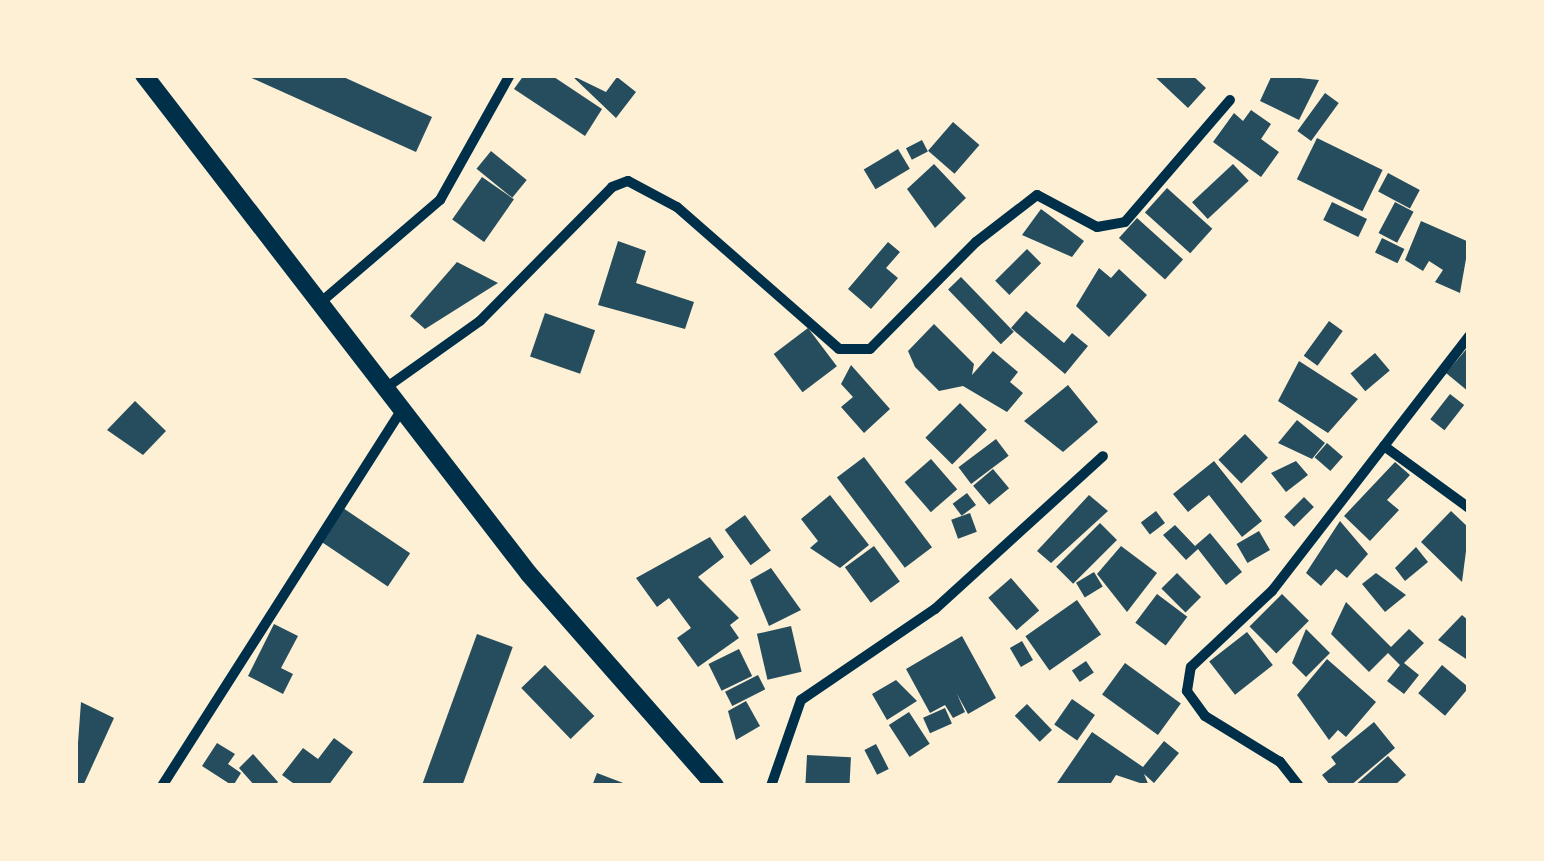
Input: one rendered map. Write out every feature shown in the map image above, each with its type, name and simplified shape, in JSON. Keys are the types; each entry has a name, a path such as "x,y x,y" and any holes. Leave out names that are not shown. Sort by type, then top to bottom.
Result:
{"street":[{"path":"144,75 529,574 715,786"},
{"path":"321,302 440,200 510,75"},
{"path":"387,387 480,321 618,182 661,195 839,349 870,350 976,242 1037,195 1097,227 1125,222 1230,100"},
{"path":"1299,786 1280,762 1205,716 1187,691 1188,675 1272,590 1469,336"},
{"path":"162,786 404,408"},
{"path":"1384,446 1469,508"},
{"path":"771,786 801,700 935,610 1104,456"}],"building":[{"path":"245,75 339,75 432,117 416,152"},
{"path":"524,75 551,75 602,109 585,136 514,89"},
{"path":"571,75 606,92 617,77 636,92 616,118"},
{"path":"1153,75 1192,75 1206,88 1188,108"},
{"path":"1272,75 1319,80 1299,120 1260,101"},
{"path":"1325,93 1339,103 1311,141 1297,131"},
{"path":"1251,110 1271,124 1261,139 1279,152 1261,177 1213,142 1234,113 1243,121"},
{"path":"953,122 979,145 954,174 928,151"},
{"path":"1317,138 1383,170 1362,211 1297,179"},
{"path":"922,140 928,152 912,160 906,148"},
{"path":"898,149 910,169 876,189 864,170"},
{"path":"491,151 527,180 512,198 477,169"},
{"path":"934,164 966,198 935,228 907,189"},
{"path":"1233,164 1249,181 1208,219 1192,202"},
{"path":"1388,173 1420,190 1410,208 1378,192"},
{"path":"482,177 514,199 484,242 452,220"},
{"path":"1167,188 1212,229 1190,253 1145,213"},
{"path":"1332,202 1367,219 1358,237 1323,220"},
{"path":"1395,202 1414,212 1397,243 1379,233"},
{"path":"1041,209 1084,241 1072,257 1022,235"},
{"path":"1137,218 1183,259 1165,280 1119,238"},
{"path":"1421,221 1469,242 1460,293 1435,282 1443,270 1429,261 1423,271 1405,260"},
{"path":"1382,238 1404,249 1397,263 1375,252"},
{"path":"618,241 646,251 636,283 694,302 685,329 598,305"},
{"path":"888,242 900,252 886,268 898,278 871,309 848,289"},
{"path":"1027,249 1041,263 1009,295 995,281"},
{"path":"457,262 498,283 425,329 410,316"},
{"path":"1099,268 1111,278 1119,269 1147,295 1109,337 1076,306"},
{"path":"961,277 1014,332 1001,344 948,290"},
{"path":"1026,311 1064,343 1072,333 1088,346 1065,374 1011,328"},
{"path":"545,313 595,330 580,374 530,356"},
{"path":"1329,321 1343,331 1317,366 1304,356"},
{"path":"934,324 974,364 972,375 993,351 1018,372 1010,382 1023,393 1007,412 963,386 939,391 915,367 908,351"},
{"path":"808,328 837,366 803,392 774,354"},
{"path":"1469,346 1469,392 1446,373"},
{"path":"1375,353 1390,371 1365,391 1350,374"},
{"path":"1299,361 1358,399 1328,433 1278,401"},
{"path":"851,365 890,409 864,433 841,407 853,397 841,384"},
{"path":"1068,385 1098,422 1063,452 1024,421"},
{"path":"1450,394 1464,405 1444,430 1430,419"},
{"path":"135,401 166,431 143,455 107,430"},
{"path":"960,403 987,430 952,465 925,438"},
{"path":"1297,420 1325,443 1312,459 1278,443"},
{"path":"1245,434 1268,458 1241,483 1218,460"},
{"path":"996,439 1009,456 971,484 958,467"},
{"path":"1327,443 1343,457 1330,471 1315,457"},
{"path":"864,457 932,547 905,568 837,477"},
{"path":"931,459 957,489 931,512 905,482"},
{"path":"1214,461 1262,521 1242,537 1209,495 1188,512 1173,494"},
{"path":"1296,461 1308,475 1286,492 1271,473"},
{"path":"1395,462 1410,475 1387,500 1399,510 1370,541 1344,516"},
{"path":"993,469 1009,488 989,505 973,486"},
{"path":"967,493 976,505 962,516 953,504"},
{"path":"830,495 869,545 840,568 810,548 818,541 801,519"},
{"path":"1089,495 1108,511 1051,563 1037,551"},
{"path":"1304,497 1314,507 1294,527 1284,517"},
{"path":"343,508 410,553 388,586 321,541"},
{"path":"1156,511 1165,523 1150,534 1141,522"},
{"path":"1451,511 1469,528 1462,582 1421,542"},
{"path":"970,513 977,532 958,539 951,520"},
{"path":"745,515 771,551 751,565 725,530"},
{"path":"1340,521 1368,554 1347,578 1336,569 1321,586 1306,573"},
{"path":"1100,523 1117,540 1073,584 1056,567"},
{"path":"1175,525 1195,546 1210,533 1242,572 1226,585 1198,549 1186,560 1163,535"},
{"path":"1259,531 1270,550 1247,563 1236,544"},
{"path":"710,537 724,557 698,577 739,618 730,625 739,638 698,667 677,638 691,628 669,598 657,607 636,578"},
{"path":"874,546 900,582 871,603 845,567"},
{"path":"1121,546 1157,573 1127,612 1097,574"},
{"path":"1416,547 1428,562 1405,581 1395,568"},
{"path":"771,568 801,610 769,626 750,580"},
{"path":"1094,572 1103,587 1085,597 1076,583"},
{"path":"1177,573 1201,597 1185,613 1161,589"},
{"path":"1376,573 1406,595 1385,612 1362,584"},
{"path":"1011,578 1039,610 1017,630 988,598"},
{"path":"1157,594 1187,617 1166,646 1135,623"},
{"path":"1282,594 1309,621 1276,653 1249,627"},
{"path":"1077,600 1101,634 1049,671 1025,636"},
{"path":"1346,602 1391,647 1409,629 1424,643 1404,663 1419,675 1404,694 1387,681 1400,665 1388,653 1369,672 1331,634"},
{"path":"1462,615 1469,621 1469,661 1438,640"},
{"path":"274,624 298,636 281,668 293,674 283,694 248,676"},
{"path":"791,626 802,672 767,680 757,634"},
{"path":"1306,629 1330,653 1306,677 1292,663"},
{"path":"1247,632 1273,665 1235,695 1209,662"},
{"path":"477,634 513,647 462,786 422,786"},
{"path":"962,636 996,698 968,714 957,694 965,712 953,718 945,705 930,713 906,669"},
{"path":"1022,641 1033,660 1021,667 1010,648"},
{"path":"739,649 752,676 722,691 708,664"},
{"path":"1327,659 1376,702 1346,737 1338,730 1329,740 1297,695"},
{"path":"1086,661 1094,673 1080,682 1072,671"},
{"path":"1125,663 1181,704 1158,735 1102,695"},
{"path":"545,665 594,716 571,739 521,688"},
{"path":"1442,665 1469,687 1445,716 1418,693"},
{"path":"758,675 765,689 732,706 725,692"},
{"path":"896,680 917,701 887,720 872,694"},
{"path":"1072,699 1095,715 1077,740 1054,724"},
{"path":"746,701 760,726 736,740 728,711"},
{"path":"81,702 114,718 83,786 75,784"},
{"path":"1027,704 1052,730 1040,742 1015,716"},
{"path":"945,708 952,724 930,733 923,718"},
{"path":"909,712 930,744 910,757 889,725"},
{"path":"1374,722 1395,748 1350,786 1331,786 1322,775 1336,764 1331,757"},
{"path":"1092,732 1143,767 1164,741 1179,753 1154,783 1144,774 1149,786 1116,775 1109,786 1055,786"},
{"path":"334,738 353,752 328,786 297,786 282,775 303,748 318,759"},
{"path":"217,743 235,754 228,764 241,773 233,786 202,766"},
{"path":"876,744 889,769 877,775 864,750"},
{"path":"253,754 278,782 274,786 255,786 239,768"},
{"path":"807,755 851,757 849,786 805,786"},
{"path":"1388,756 1406,775 1394,786 1354,786"},
{"path":"597,773 631,786 592,786"}]}
